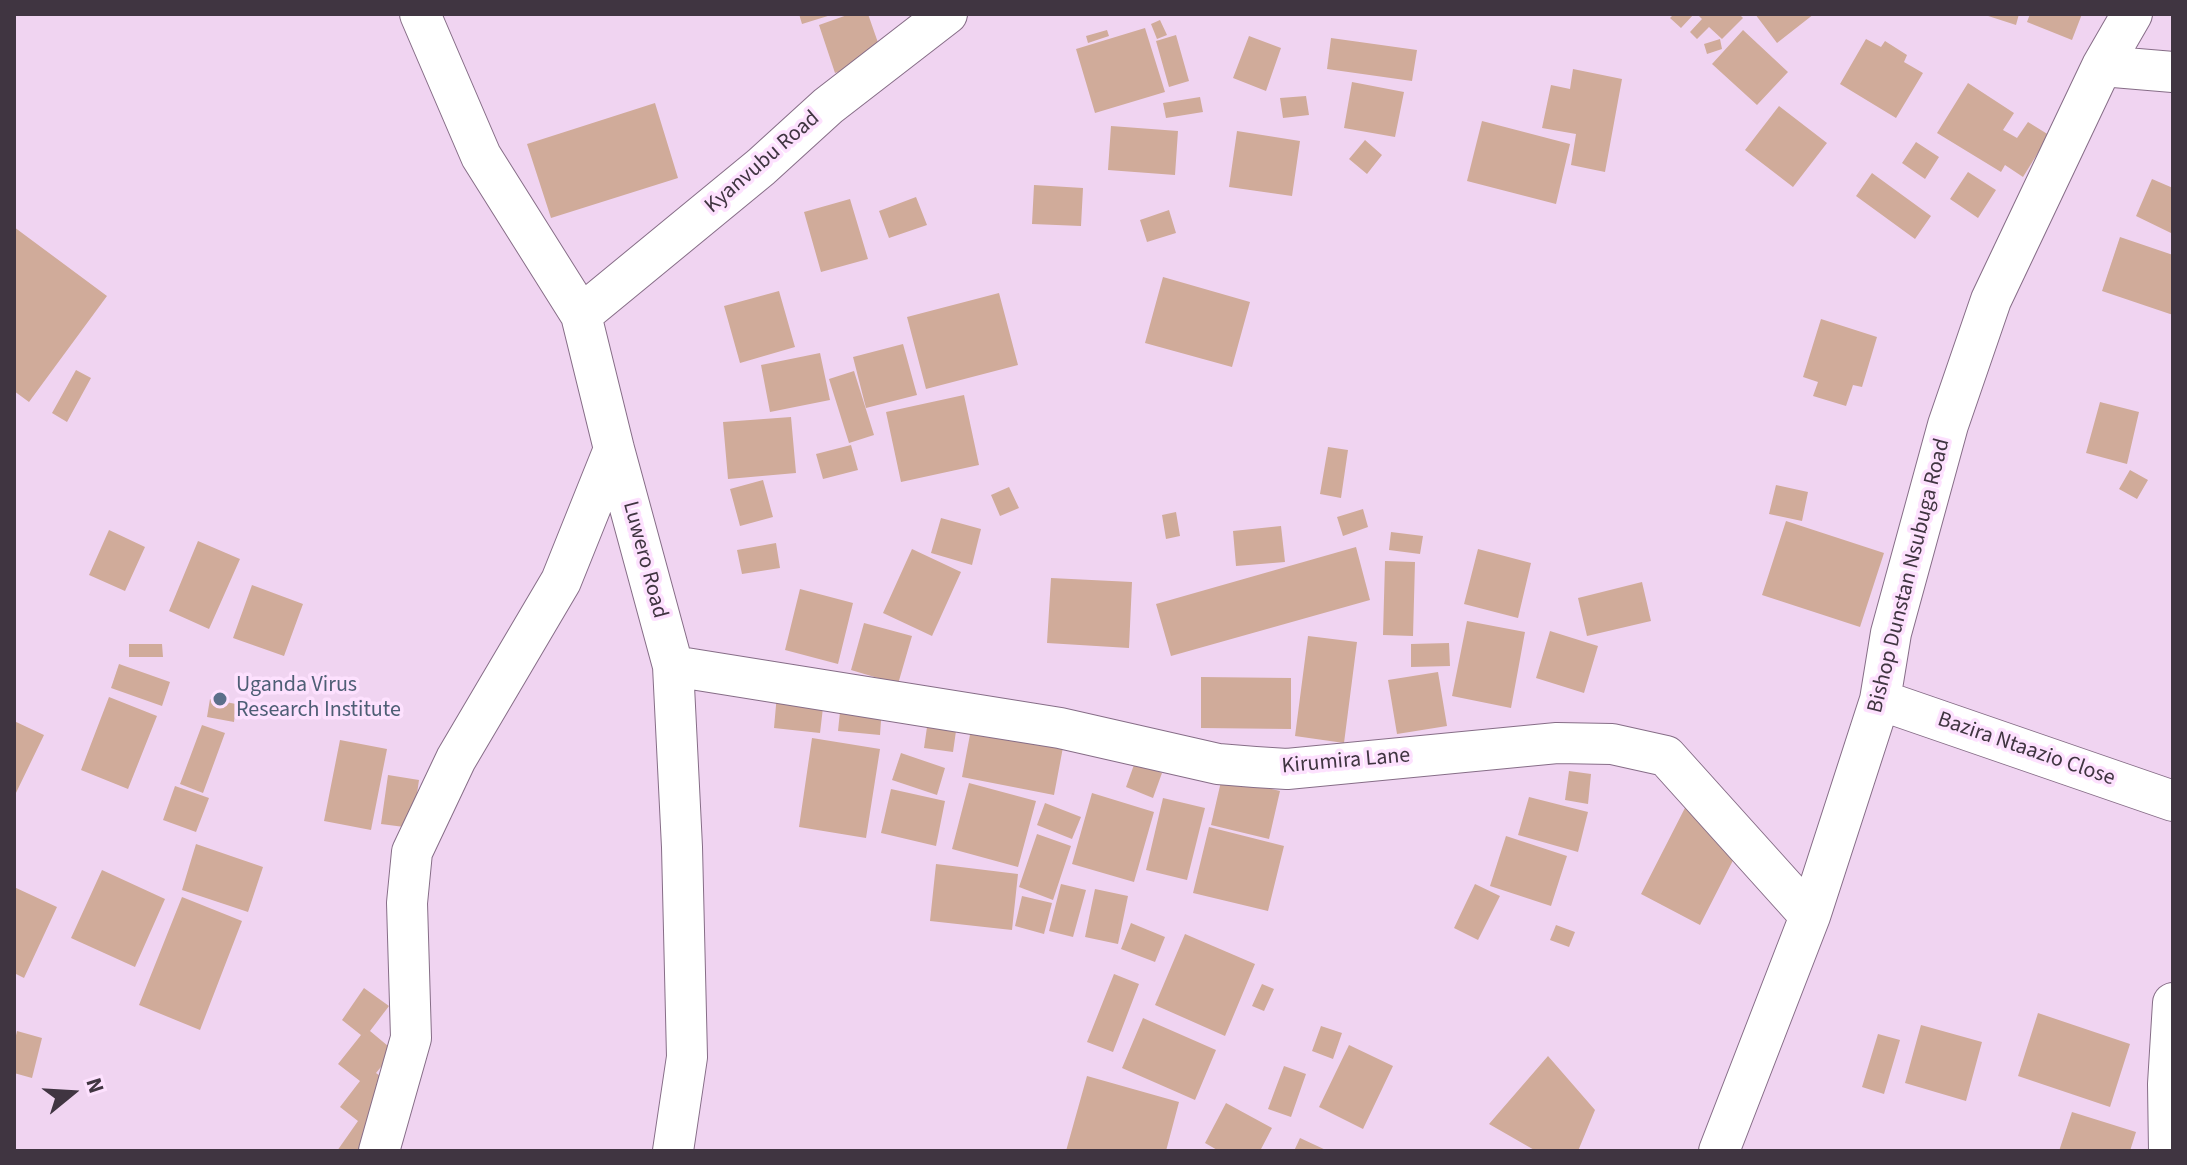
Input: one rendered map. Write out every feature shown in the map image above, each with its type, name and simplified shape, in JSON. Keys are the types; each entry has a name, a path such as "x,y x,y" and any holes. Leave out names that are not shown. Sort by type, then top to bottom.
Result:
{"street":[{"name":"Luwero Road","path":"420,14 481,156 581,315 673,666 682,847 687,1057 673,1151"},
{"name":"Kyanvubu Road","path":"581,315 761,167 828,106 947,14"},
{"name":"Bishop Dunstan Nsubuga Road","path":"1719,1151 1810,916 1880,700 1891,633 1944,439 1991,300 2102,66 2132,14"},
{"path":"2102,66 2173,72"},
{"path":"379,1151 411,1038 407,903 412,852 456,759 561,581 614,449"},
{"name":"Kirumira Lane","path":"673,666 1060,728 1218,764 1287,769 1557,743 1612,744 1653,753 1666,756 1810,916"},
{"name":"Bazira Ntaazio Close","path":"1880,700 2173,801"},
{"path":"2169,1151 2168,1084 2173,1003"}],"building":[{"path":"799,14 831,14 831,15 802,24"},
{"path":"850,14 868,14 883,57 835,73 819,25"},
{"path":"1674,14 1694,14 1681,28 1670,18"},
{"path":"1697,14 1739,14 1743,18 1722,39 1709,27 1697,39 1690,32 1702,19"},
{"path":"1755,14 1814,14 1777,43"},
{"path":"1982,14 2019,14 2016,25"},
{"path":"2030,14 2082,14 2072,40 2027,22"},
{"path":"1160,20 1167,35 1157,39 1151,24"},
{"path":"1145,28 1165,92 1095,113 1076,49"},
{"path":"1107,30 1109,36 1088,43 1086,36"},
{"path":"1743,30 1788,72 1757,105 1712,64"},
{"path":"1176,35 1189,81 1169,87 1156,41"},
{"path":"1249,36 1281,48 1266,91 1233,78"},
{"path":"1331,38 1417,50 1412,81 1327,69"},
{"path":"1720,39 1722,49 1707,54 1704,44"},
{"path":"1866,39 1881,47 1885,41 1907,55 1904,62 1923,73 1896,118 1840,84"},
{"path":"1573,69 1622,79 1605,172 1571,165 1576,134 1542,128 1551,85 1570,89"},
{"path":"1352,82 1404,92 1395,137 1344,128"},
{"path":"1968,83 2014,113 2003,130 2017,138 2028,122 2049,135 2023,177 2005,165 2001,172 1937,133"},
{"path":"1306,96 1309,115 1283,118 1280,98"},
{"path":"1200,97 1203,112 1166,118 1163,103"},
{"path":"655,103 678,178 551,218 527,144"},
{"path":"1779,106 1827,143 1793,187 1745,150"},
{"path":"1482,121 1570,144 1556,204 1467,181"},
{"path":"1111,126 1178,131 1175,175 1108,170"},
{"path":"1237,131 1300,141 1292,196 1229,187"},
{"path":"1365,140 1382,155 1367,174 1349,159"},
{"path":"1916,142 1939,157 1925,179 1902,163"},
{"path":"1968,172 1996,190 1978,218 1950,199"},
{"path":"1872,173 1931,216 1915,239 1856,196"},
{"path":"2152,179 2173,188 2173,234 2136,216"},
{"path":"1034,185 1083,188 1081,226 1032,224"},
{"path":"916,197 927,225 889,238 879,211"},
{"path":"850,199 868,259 821,272 804,212"},
{"path":"1169,210 1176,233 1147,242 1140,220"},
{"path":"14,227 107,296 29,402 14,391"},
{"path":"2120,237 2173,255 2173,315 2102,291"},
{"path":"1163,277 1250,302 1232,367 1145,343"},
{"path":"779,291 795,347 740,363 724,306"},
{"path":"999,293 1018,365 926,389 907,317"},
{"path":"1821,319 1877,337 1862,387 1853,385 1846,406 1813,396 1818,382 1803,377"},
{"path":"903,344 917,395 866,408 853,357"},
{"path":"820,353 830,400 770,412 761,365"},
{"path":"76,370 91,378 67,422 52,413"},
{"path":"854,371 874,435 849,443 829,379"},
{"path":"964,395 979,465 901,482 886,412"},
{"path":"2100,402 2139,412 2127,464 2086,453"},
{"path":"791,417 796,473 728,479 723,422"},
{"path":"851,445 858,470 823,479 816,454"},
{"path":"1328,447 1348,450 1341,498 1320,494"},
{"path":"2130,470 2148,480 2137,499 2119,489"},
{"path":"763,480 773,517 740,526 730,489"},
{"path":"1776,485 1808,492 1802,521 1769,514"},
{"path":"1009,487 1019,508 1000,516 991,495"},
{"path":"1363,509 1368,527 1343,536 1337,517"},
{"path":"1176,512 1180,536 1166,539 1162,515"},
{"path":"941,518 981,529 972,565 931,553"},
{"path":"1786,521 1884,553 1860,627 1762,595"},
{"path":"1281,526 1285,562 1236,566 1233,531"},
{"path":"109,530 145,547 125,591 89,575"},
{"path":"1391,532 1423,536 1420,554 1389,550"},
{"path":"198,541 240,559 209,629 169,611"},
{"path":"776,543 780,568 742,574 737,550"},
{"path":"1356,547 1370,600 1171,656 1156,604"},
{"path":"912,549 961,572 932,636 883,613"},
{"path":"1478,549 1531,563 1518,618 1464,604"},
{"path":"1385,561 1415,562 1413,636 1383,635"},
{"path":"1051,578 1132,582 1129,648 1047,643"},
{"path":"1642,582 1651,621 1587,636 1578,598"},
{"path":"252,585 303,604 284,656 233,638"},
{"path":"800,589 853,603 838,664 785,650"},
{"path":"1467,621 1525,632 1511,708 1452,696"},
{"path":"864,623 912,636 898,684 851,670"},
{"path":"1550,631 1598,646 1584,693 1536,678"},
{"path":"1308,636 1357,642 1344,743 1295,736"},
{"path":"1449,643 1450,666 1411,667 1411,644"},
{"path":"129,644 162,644 163,657 129,657"},
{"path":"119,664 170,682 162,706 111,688"},
{"path":"1438,672 1447,726 1397,734 1388,680"},
{"path":"1201,677 1291,678 1291,729 1201,728"},
{"path":"777,694 824,699 820,733 774,728"},
{"path":"109,697 157,716 128,789 81,770"},
{"path":"210,699 236,704 234,722 207,717"},
{"path":"841,702 882,706 880,735 838,731"},
{"path":"14,721 44,735 14,797"},
{"path":"972,724 1064,742 1054,795 962,777"},
{"path":"202,725 225,733 203,793 180,784"},
{"path":"927,727 956,731 953,752 924,748"},
{"path":"812,738 880,749 866,838 799,827"},
{"path":"340,740 387,749 371,830 324,821"},
{"path":"901,753 945,768 937,795 892,780"},
{"path":"1135,762 1162,773 1153,798 1126,787"},
{"path":"1569,771 1591,774 1588,804 1565,800"},
{"path":"388,775 419,780 412,828 381,824"},
{"path":"1222,777 1280,791 1269,839 1211,825"},
{"path":"969,783 1036,801 1018,867 952,849"},
{"path":"175,786 209,798 196,832 163,820"},
{"path":"891,789 945,801 936,846 881,833"},
{"path":"1092,793 1154,812 1134,882 1072,864"},
{"path":"1529,797 1588,812 1578,852 1518,835"},
{"path":"1163,798 1205,808 1187,880 1146,870"},
{"path":"1688,802 1747,833 1700,925 1641,894"},
{"path":"1045,803 1081,817 1072,839 1037,825"},
{"path":"1209,827 1284,846 1268,911 1193,893"},
{"path":"1037,834 1071,846 1053,900 1019,887"},
{"path":"1506,836 1567,856 1551,906 1490,886"},
{"path":"196,844 263,867 248,912 182,890"},
{"path":"936,864 1018,874 1012,930 930,921"},
{"path":"102,870 165,899 135,967 71,938"},
{"path":"1061,884 1086,890 1073,937 1049,931"},
{"path":"1475,884 1500,896 1478,940 1454,928"},
{"path":"14,887 57,907 24,978 14,973"},
{"path":"1095,889 1128,896 1118,944 1085,937"},
{"path":"1022,896 1052,903 1044,934 1015,926"},
{"path":"182,897 242,921 200,1030 139,1005"},
{"path":"1131,923 1165,937 1155,962 1121,949"},
{"path":"1556,925 1575,932 1569,947 1550,940"},
{"path":"1185,934 1255,964 1225,1036 1155,1005"},
{"path":"1114,974 1139,984 1113,1052 1087,1042"},
{"path":"1262,984 1274,989 1264,1011 1252,1006"},
{"path":"364,988 389,1006 370,1031 394,1051 376,1073 399,1090 382,1151 337,1151 358,1121 340,1107 360,1081 338,1064 361,1035 342,1020"},
{"path":"2038,1013 2130,1044 2110,1107 2018,1076"},
{"path":"1143,1018 1216,1050 1195,1100 1122,1068"},
{"path":"1921,1025 1982,1042 1966,1101 1905,1083"},
{"path":"1321,1026 1342,1033 1333,1059 1312,1051"},
{"path":"17,1031 42,1038 32,1078 14,1073"},
{"path":"1878,1034 1900,1040 1884,1094 1862,1087"},
{"path":"1349,1045 1393,1066 1363,1129 1319,1107"},
{"path":"1548,1056 1595,1110 1578,1151 1536,1151 1489,1124"},
{"path":"1284,1066 1306,1074 1291,1117 1268,1109"},
{"path":"1087,1076 1179,1102 1166,1151 1066,1151"},
{"path":"1226,1103 1272,1128 1260,1151 1219,1151 1205,1143"},
{"path":"2072,1112 2136,1132 2130,1151 2059,1151"},
{"path":"1300,1138 1328,1151 1294,1151"}],"place":[{"name":"Uganda Virus Research Institute","path":"220,699"}]}
